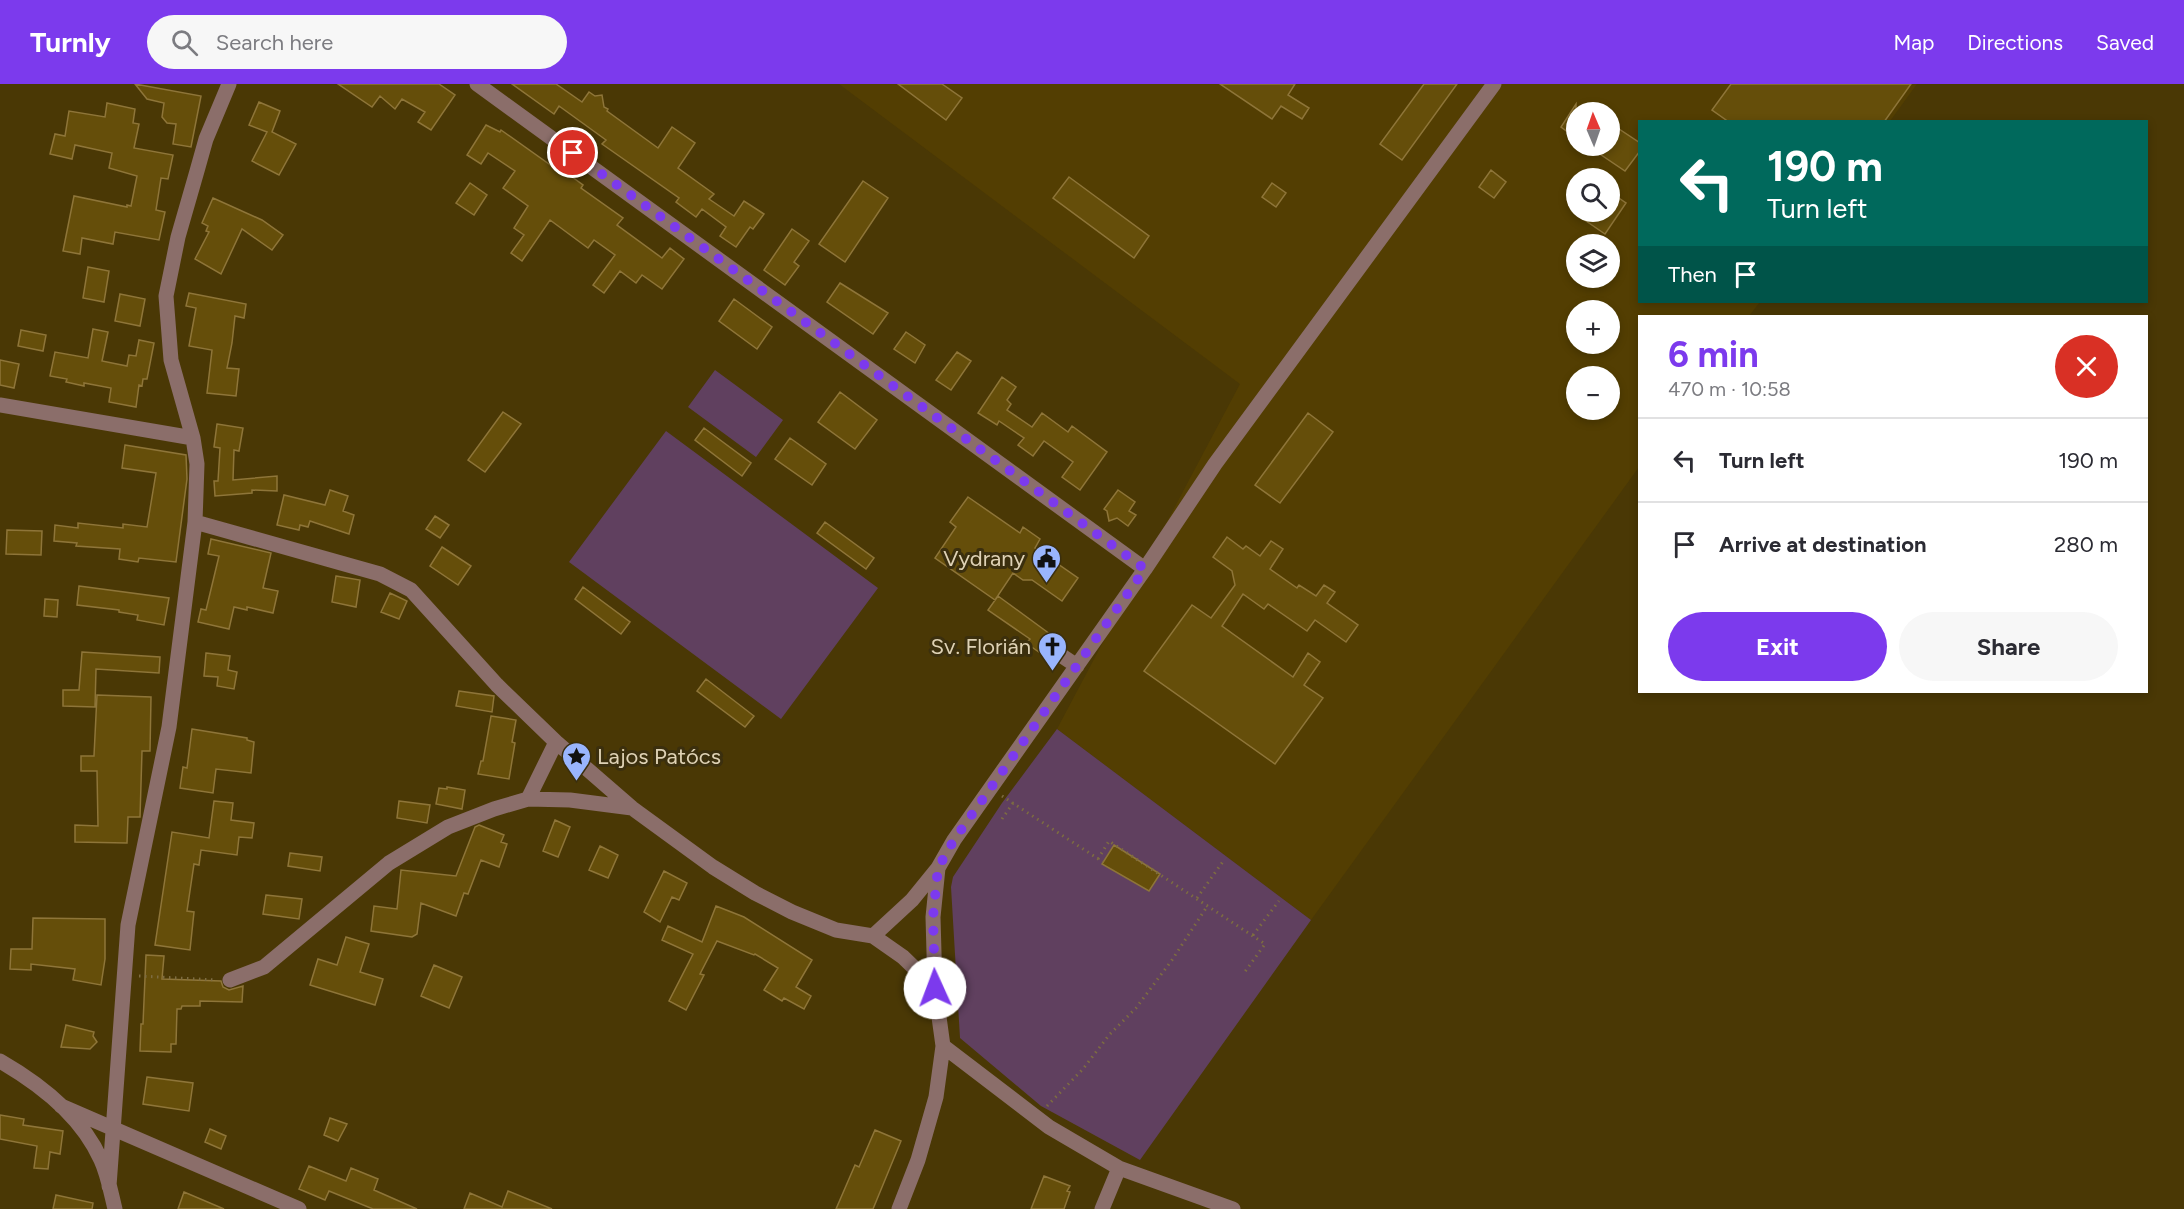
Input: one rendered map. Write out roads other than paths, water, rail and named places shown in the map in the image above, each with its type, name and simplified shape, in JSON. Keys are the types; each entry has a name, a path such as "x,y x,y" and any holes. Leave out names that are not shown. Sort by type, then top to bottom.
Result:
{"street":[{"path":"109,1186 128,925 169,727 195,522 197,464 193,438 171,360 166,296 178,237 196,171 206,139 229,84"},
{"path":"477,84 1145,569"},
{"path":"873,936 912,900 938,868 954,840 1145,569 1215,464 1494,84"},
{"path":"0,405 193,438"},
{"path":"195,522 380,574 411,590 497,685 556,742 632,808 713,867 755,893 792,912 836,930 873,936 903,957 935,988"},
{"path":"1059,654 1077,666"},
{"path":"528,799 556,742"},
{"path":"230,980 264,967 390,863 448,827 528,799 570,800 632,808"},
{"path":"899,1209 918,1160 936,1096 943,1046 935,988 933,917 938,868"},
{"path":"943,1046 1038,1119 1119,1168 1233,1209"},
{"path":"0,1061 61,1106 91,1140 102,1162 115,1209"},
{"path":"61,1106 299,1209"},
{"path":"1102,1209 1119,1168"}],"place":[{"name":"Vydrany","path":"1046,584"},
{"name":"Sv. Florián","path":"1052,672"},
{"name":"Lajos Patócs","path":"576,782"}]}
